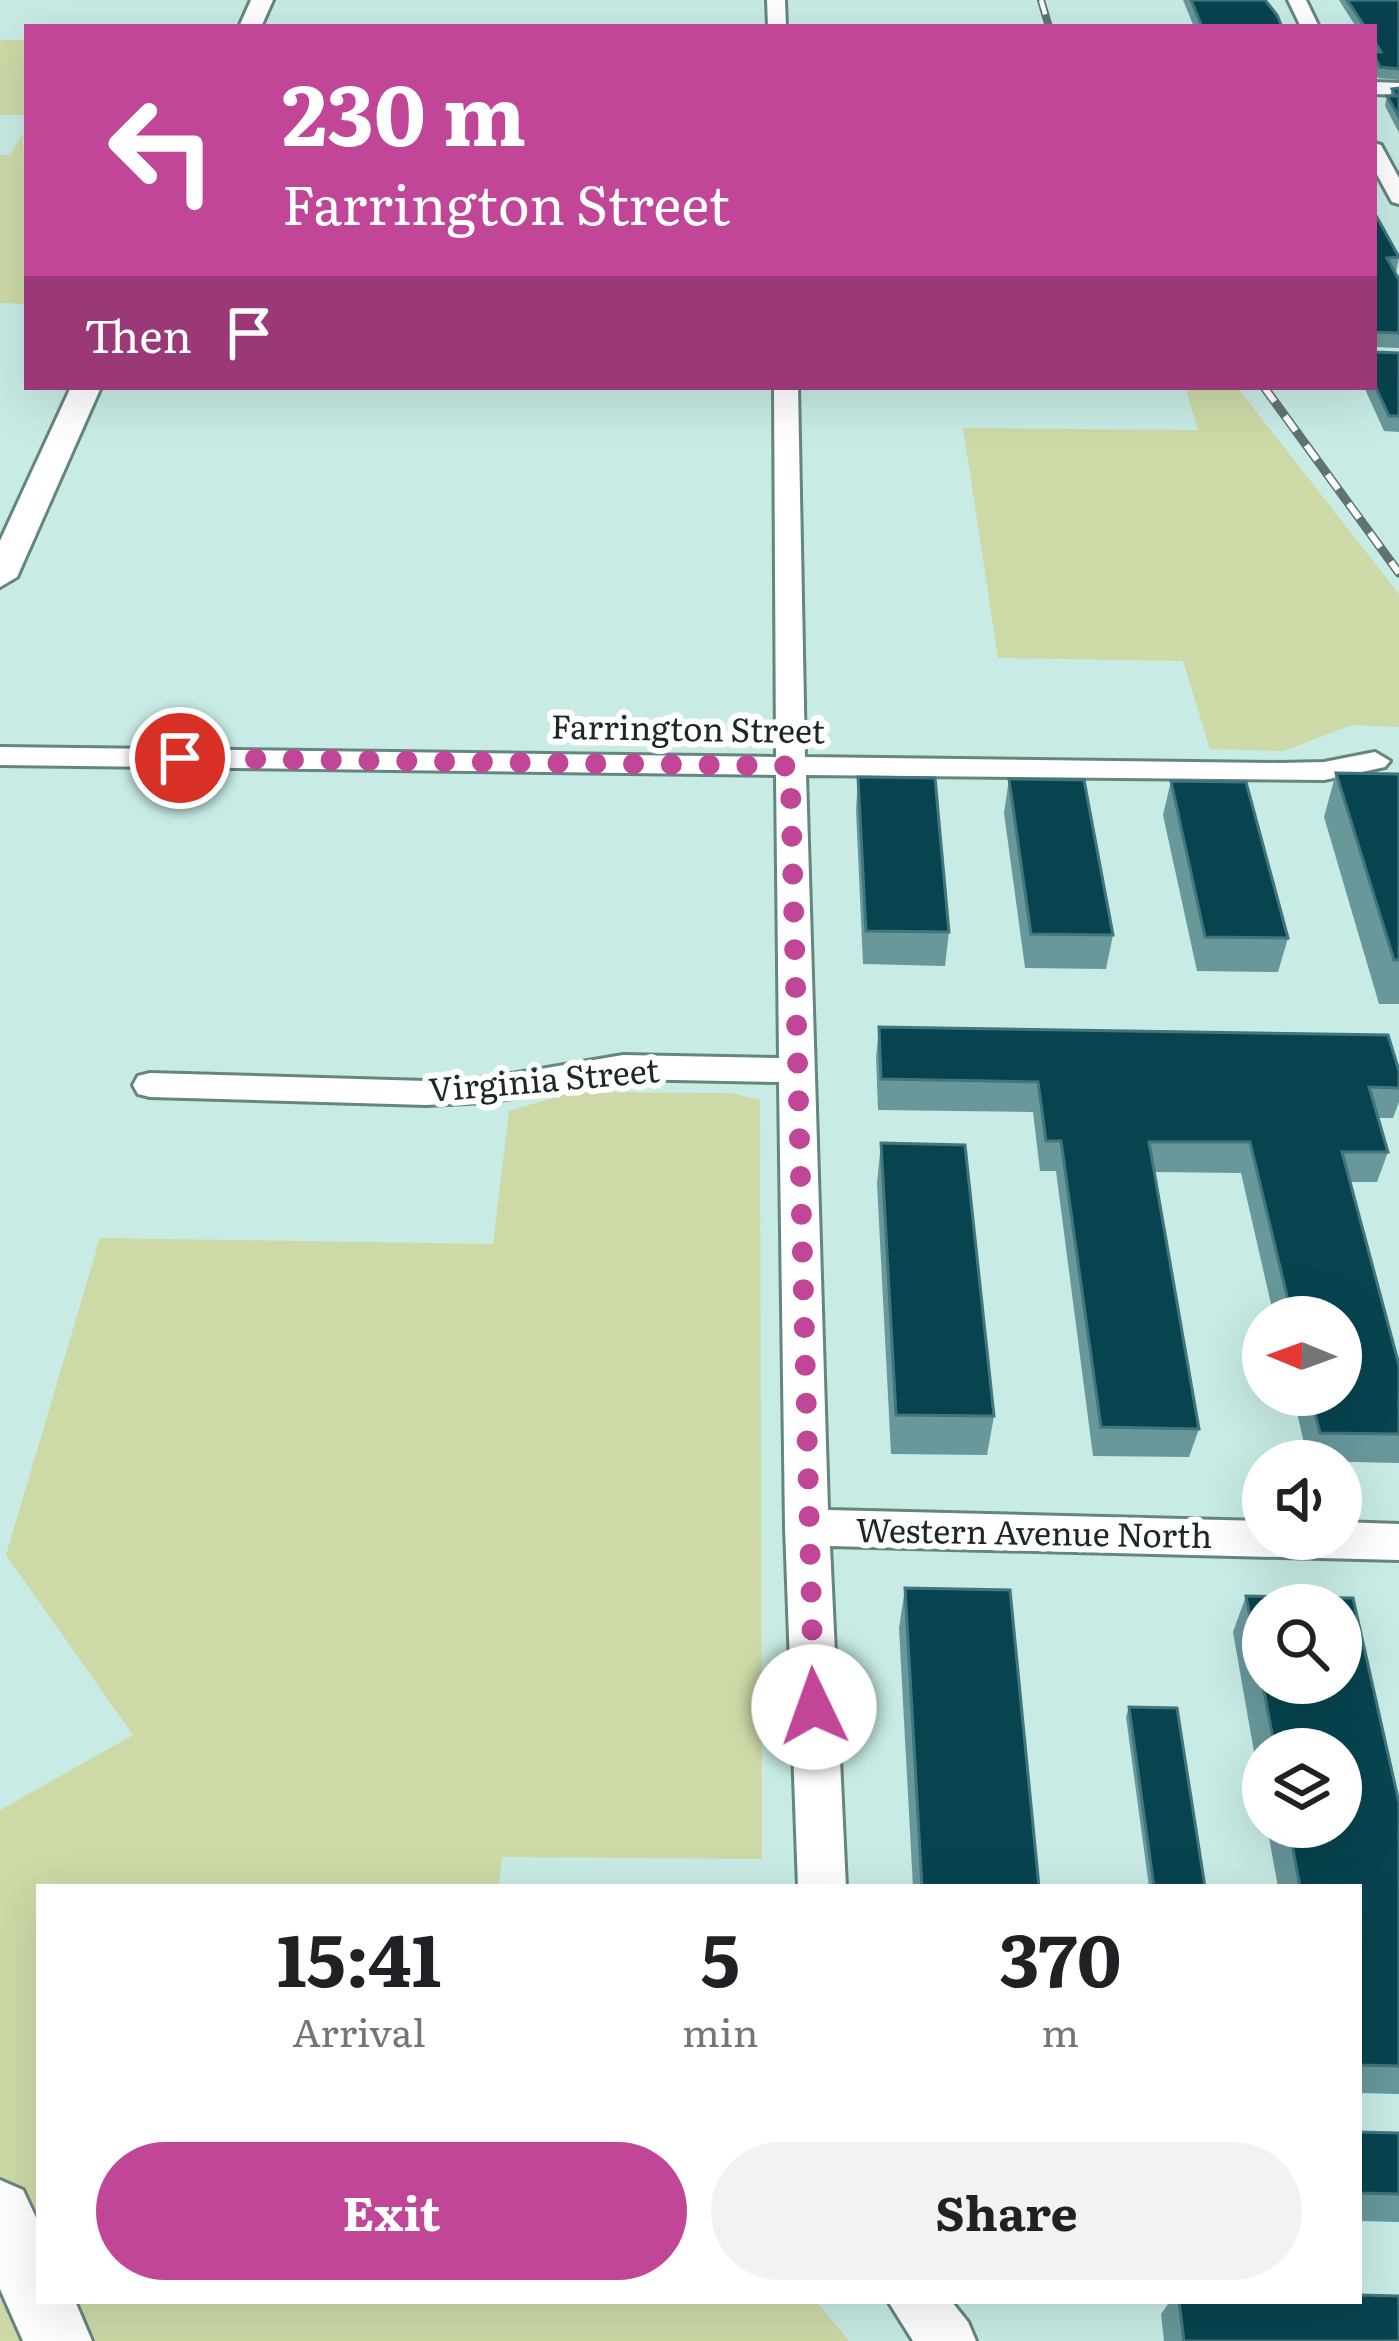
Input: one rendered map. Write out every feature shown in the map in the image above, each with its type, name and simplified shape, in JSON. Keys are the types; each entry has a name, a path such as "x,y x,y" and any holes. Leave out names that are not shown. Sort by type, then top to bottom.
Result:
{"street":[{"path":"1377,155 1399,198"},
{"path":"0,577 11,530 84,390"},
{"path":"786,390 794,1070 806,1527 822,1884"},
{"name":"Farrington Street","path":"0,756 1302,772 1375,761"},
{"name":"Virginia Street","path":"150,1085 426,1093 488,1090 623,1067 794,1070"},
{"name":"Western Avenue North","path":"806,1527 1242,1538"},
{"path":"1362,1541 1399,1542"},
{"path":"0,2213 36,2291"},
{"path":"42,2304 58,2341"},
{"path":"918,2304 949,2341"}],"green space":[{"path":"0,40 24,40 24,115 0,115"},
{"path":"23,133 24,304 0,303 0,155 10,155"},
{"path":"1186,390 1239,390 1399,594 1399,727 1352,725 1283,751 1210,749 1183,661 998,658 963,428 1198,430"},
{"path":"573,1092 731,1093 760,1100 762,1859 502,1857 499,1884 36,1884 36,2304 818,2304 849,2341 0,2341 0,1810 133,1735 6,1555 100,1238 493,1244 509,1111"}],"building":[{"path":"1191,0 1265,0 1281,24 1201,24"},
{"path":"1347,0 1399,0 1399,69 1380,67 1377,24 1363,24"},
{"path":"1399,88 1399,117 1387,96 1396,96 1392,89"},
{"path":"1377,217 1399,257 1387,258 1399,280 1399,333 1377,332"},
{"path":"1377,352 1399,353 1399,416 1389,416 1377,390"},
{"path":"1336,773 1399,774 1399,960 1394,960"},
{"path":"858,777 935,778 949,932 866,931"},
{"path":"1009,779 1084,780 1113,935 1031,934"},
{"path":"1171,781 1246,782 1288,938 1205,937"},
{"path":"879,1027 1388,1035 1399,1088 1369,1087 1388,1152 1342,1152 1399,1365 1399,1434 1320,1433 1316,1416 1362,1416 1362,1296 1287,1296 1250,1142 1149,1142 1199,1429 1101,1427 1061,1141 1046,1141 1038,1082 881,1079"},
{"path":"881,1143 965,1145 994,1416 896,1415"},
{"path":"905,1588 1010,1590 1039,1884 922,1884"},
{"path":"1362,1638 1399,1803 1399,2066 1362,2065 1362,1884 1299,1884 1293,1848 1362,1848 1362,1728 1271,1728 1266,1704 1362,1704"},
{"path":"1129,1707 1177,1708 1205,1884 1154,1884"},
{"path":"1362,2132 1399,2133 1399,2194 1362,2193"},
{"path":"1362,2295 1399,2296 1399,2341 1184,2341 1179,2304 1362,2304"}],"railway":[{"path":"1041,0 1048,24"},
{"path":"1266,390 1399,573"}],"route":[{"path":"180,758 790,766 794,1070 814,1707"}]}
